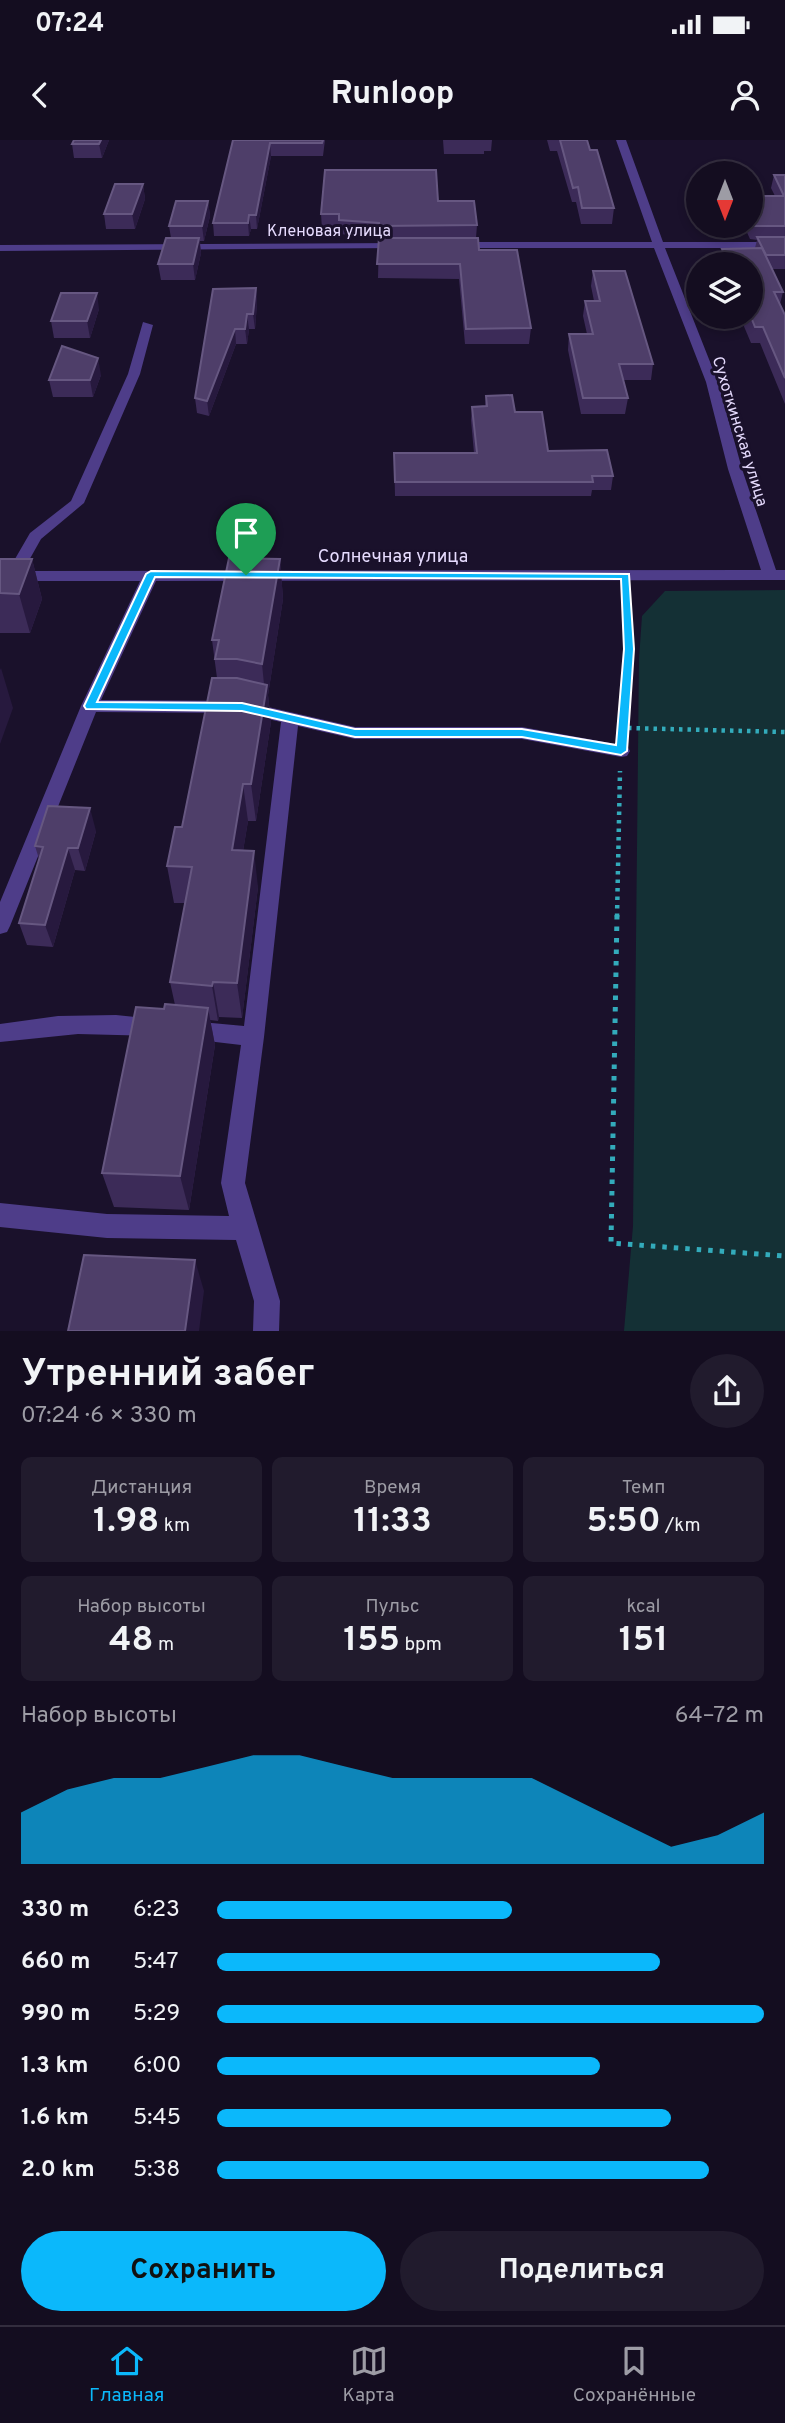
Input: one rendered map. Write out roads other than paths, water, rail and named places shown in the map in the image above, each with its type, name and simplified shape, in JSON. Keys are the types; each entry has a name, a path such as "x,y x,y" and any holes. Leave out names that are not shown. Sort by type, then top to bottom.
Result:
{"street":[{"name":"Сухоткинская улица","path":"621,140 712,382 735,469 778,575"},
{"name":"Кленовая улица","path":"0,248 406,245"},
{"path":"448,245 785,245"},
{"path":"7,575 35,536 77,503 134,374 148,325"},
{"path":"0,926 90,706 151,574"},
{"name":"Солнечная улица","path":"7,575 778,575"},
{"path":"90,706 242,707 355,733 522,733 621,751"},
{"path":"266,1331 267,1301 233,1183 253,1037 290,717"},
{"path":"0,1033 55,1024 118,1023 253,1037"},
{"path":"0,1215 107,1226 244,1228"}]}
